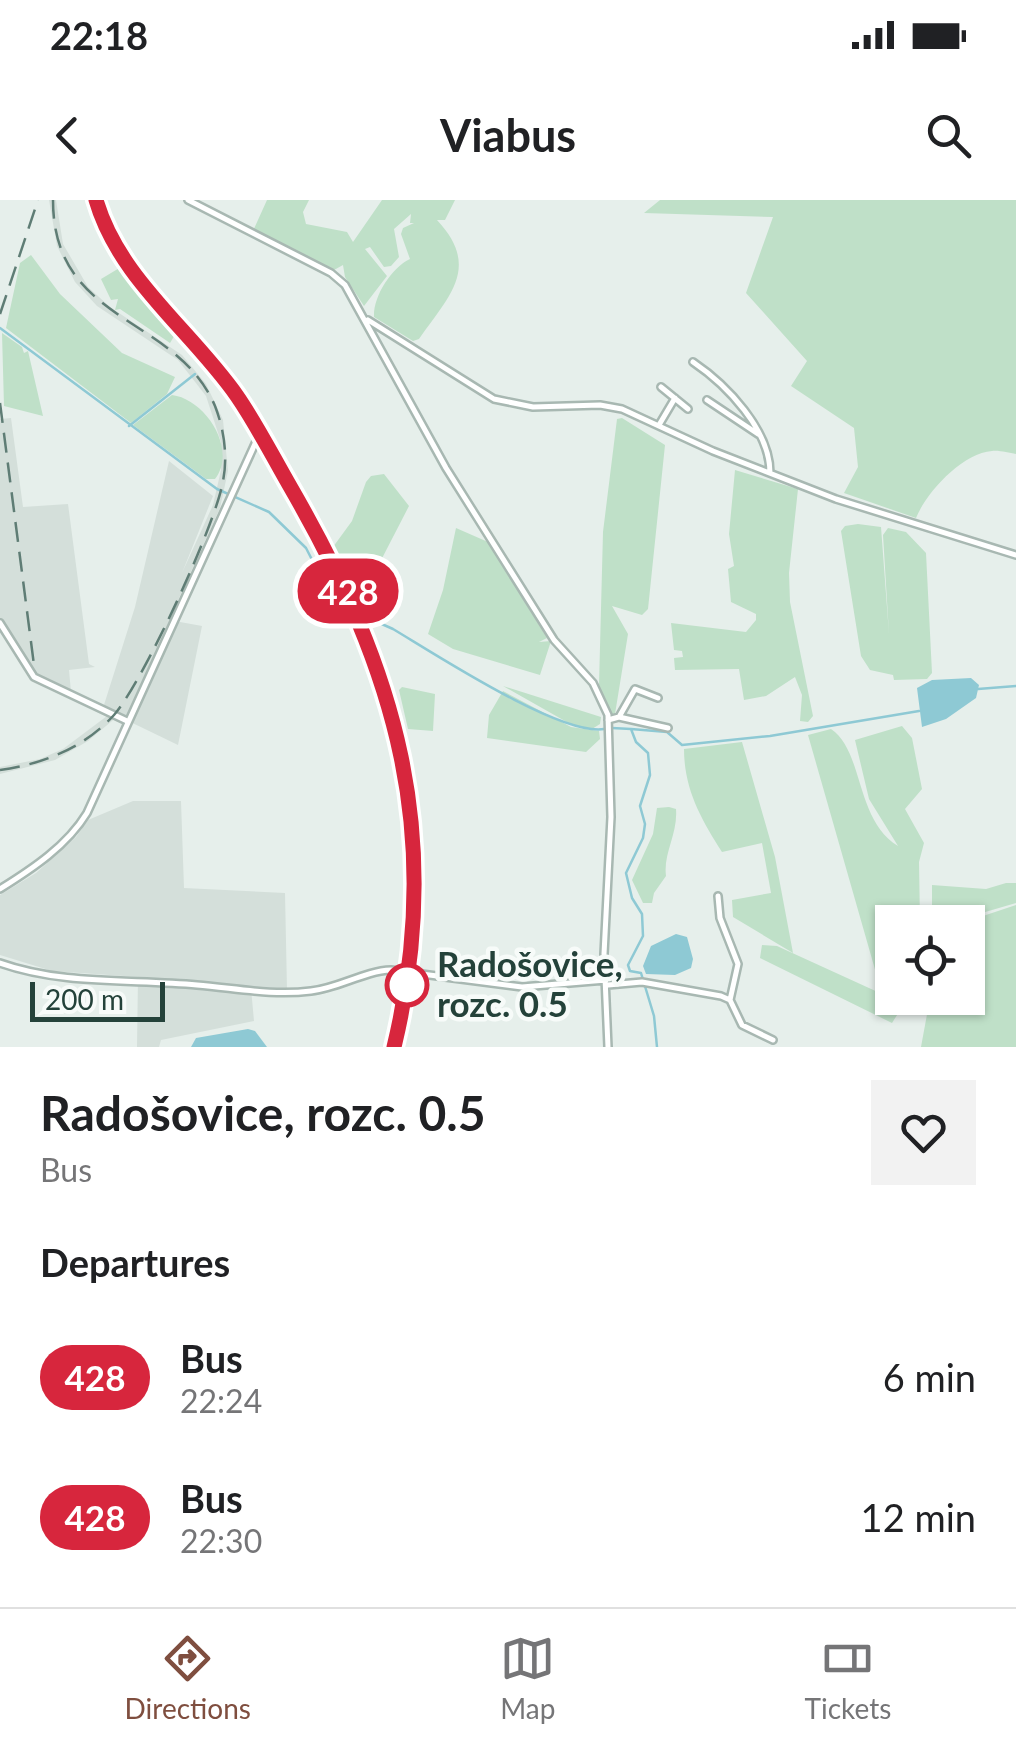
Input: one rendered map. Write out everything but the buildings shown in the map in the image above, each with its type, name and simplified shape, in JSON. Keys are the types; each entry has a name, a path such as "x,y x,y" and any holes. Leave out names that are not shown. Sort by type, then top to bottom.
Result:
{"main road":[{"path":"96,200 105,228 125,262 229,386 260,433 342,579 362,623 391,709 410,808 415,882 409,972 394,1047"}],"street":[{"path":"188,200 331,273 346,285 446,468 554,640 603,699 608,720 610,817 608,1047"},
{"path":"365,319 494,399 533,407 600,405 622,409 836,499 1016,556"},
{"path":"693,362 728,392 760,435 768,452 770,473"},
{"path":"661,387 688,409"},
{"path":"659,424 675,398"},
{"path":"706,400 760,435"},
{"path":"0,888 44,858 81,822 260,433"},
{"path":"0,623 34,677 129,722"},
{"path":"619,717 635,689 658,698"},
{"path":"608,720 619,717 668,728"},
{"path":"718,896 720,918 738,964 730,1000 742,1025 773,1040"},
{"path":"0,962 32,974 250,992 310,992 339,987 378,970 522,987 644,982 730,1000"}],"shaded area":[{"path":"49,200 56,200 63,244 88,287 110,307 182,355 206,384 223,420 228,471 220,508 169,620 202,626 178,745 118,716 88,741 55,760 0,774 0,767 40,759 63,749 111,713 103,708 135,607 169,461 213,496 182,573 213,505 221,470 221,442 206,396 178,360 97,306 75,282 57,246"},
{"path":"11,418 23,507 68,504 89,664 95,667 69,670 71,692 36,676 0,625 0,419"},
{"path":"133,801 181,801 184,888 285,893 287,990 251,988 254,1021 161,1040 159,1047 137,1047 138,977 52,971 0,955 0,895 36,873 76,837 88,820"}],"green space":[{"path":"267,200 309,200 303,212 306,224 347,232 353,242 382,200 455,200 445,220 437,220 457,253 456,282 419,339 413,341 374,317 384,284 410,259 401,234 403,228 414,223 410,223 411,214 394,229 399,257 391,266 384,267 370,247 365,249 387,276 364,306 345,277 343,265 334,270 253,231"},
{"path":"660,200 1016,200 1016,454 981,453 957,466 928,497 916,518 844,493 858,467 854,428 791,386 807,361 746,293 773,217 644,213"},
{"path":"31,255 60,294 122,353 175,377 167,394 131,423 6,328 20,263"},
{"path":"121,267 176,333 170,343 120,309 115,310 118,299 111,300 101,279"},
{"path":"2,333 22,347 24,353 28,351 43,416 4,406"},
{"path":"172,395 196,406 215,427 223,454 215,479 206,479 133,425"},
{"path":"622,418 665,445 648,609 642,615 612,606 628,634 615,714 611,716 599,685 603,532 617,419"},
{"path":"735,470 798,489 789,573 790,602 813,716 808,722 800,721 802,695 795,677 766,696 744,700 739,669 675,670 674,658 683,657 682,651 674,650 671,623 746,632 756,620 756,614 731,602 728,569 734,566 729,534"},
{"path":"384,474 409,506 361,599 333,547 352,521 366,482 371,476"},
{"path":"845,526 881,527 889,634 883,535 888,528 906,532 926,553 932,673 927,679 894,680 893,675 870,670 861,656 841,531"},
{"path":"456,528 488,542 547,638 539,642 551,641 540,675 453,649 428,634 443,590"},
{"path":"503,686 601,717 600,724 592,729 572,725"},
{"path":"402,687 435,694 433,731 408,729 399,690"},
{"path":"503,691 571,727 599,731 600,739 586,752 487,738 489,715"},
{"path":"902,726 912,738 922,789 905,809 924,843 919,862 920,905 875,905 875,970 808,735 831,729 842,739 874,820 898,846 869,799 855,740"},
{"path":"742,742 775,857 793,953 733,917 732,900 771,893 762,843 722,852 690,790 684,749"},
{"path":"657,808 676,809 676,818 666,876 652,903 643,903 632,880 653,834"},
{"path":"1016,883 1016,903 985,912 985,905 932,905 932,885 986,889"},
{"path":"1016,905 1016,1047 921,1047 927,1015 985,1015 985,915"},
{"path":"762,945 777,946 875,991 875,1015 760,958"},
{"path":"876,1015 897,1015 892,1023"}],"water":[{"path":"971,678 979,685 976,698 946,719 922,727 917,688 932,680"},
{"path":"676,934 687,937 693,959 691,968 675,975 646,974 643,966 651,946"},
{"path":"255,1031 267,1047 191,1047 196,1038"}],"waterway":[{"path":"0,328 217,489 269,512 306,548 344,622 356,625"},
{"path":"129,426 195,374"},
{"path":"363,623 375,621 393,629 558,720 604,729"},
{"path":"978,689 1016,686"},
{"path":"631,729 667,732 682,745 770,736 919,711"},
{"path":"612,728 631,729 636,742 648,753 650,775 640,806 645,824 643,838 626,873 632,898 642,914 643,936 628,965 630,971 641,973 654,1016 657,1047"}],"railway":[{"path":"0,314 38,200"},
{"path":"0,770 62,753 90,737 114,715 142,671 177,602 207,531 224,472 224,443 218,415 197,376 173,353 94,296 73,272 58,241 53,200"},
{"path":"0,403 34,665"}],"bus line":[{"name":"428","path":"96,200 105,228 125,262 221,376 251,418 342,579 380,670 402,759 414,846 409,972 394,1047"}],"place":[{"name":"Radošovice, rozc. 0.5","path":"407,985"}]}
